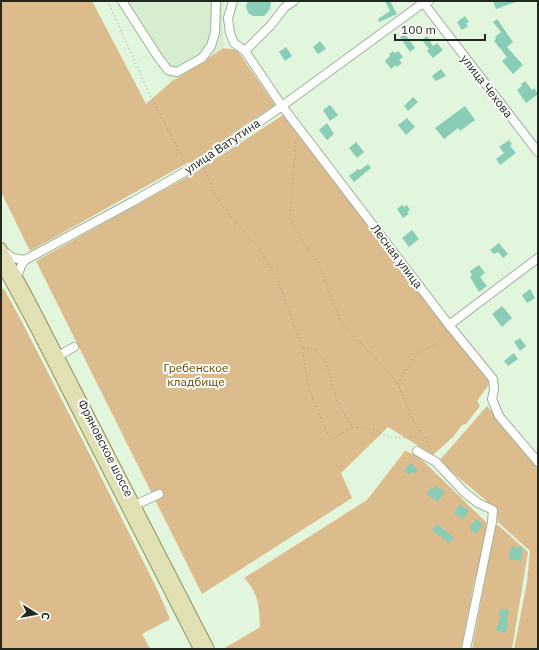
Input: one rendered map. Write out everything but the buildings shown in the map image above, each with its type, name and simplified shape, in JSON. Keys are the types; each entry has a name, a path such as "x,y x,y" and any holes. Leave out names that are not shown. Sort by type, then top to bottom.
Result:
{"main road":[{"name":"Фряновское шоссе","path":"2,249 209,649"},
{"name":"Фряновское шоссе","path":"1,264 35,327 199,649"}],"street":[{"path":"122,1 168,70 177,72 202,58 211,46 215,33 216,1"},
{"name":"Лесная улица","path":"233,1 228,18 230,33 234,43 245,51 301,132 449,325 493,379 494,390 492,399 499,416 538,462"},
{"path":"245,51 271,25 286,4 294,1"},
{"name":"улица Ватутина","path":"26,260 202,162 282,106 424,2"},
{"name":"улица Чехова","path":"424,2 538,152"},
{"path":"2,249 12,258 26,260"},
{"path":"449,325 538,258"},
{"path":"17,276 22,264 26,260"},
{"path":"58,356 74,347"},
{"path":"417,451 436,462 464,492 478,503 492,510 492,522 466,649"},
{"path":"135,505 159,494"}],"path":[{"path":"108,1 149,93 189,170"},
{"path":"301,132 296,142 290,219 320,267 340,321 398,384 413,420 430,446 436,462"},
{"path":"202,162 218,201 260,250 279,283 302,347 309,389 330,440 352,428 374,430 391,437 411,437 426,440"},
{"path":"398,384 415,356 433,346 444,337 449,325"},
{"path":"302,347 316,350 326,362 337,402 352,428"}],"shaded area":[{"path":"118,1 224,1 222,24 224,48 171,82"}],"green space":[{"path":"1,1 92,1 146,104 171,82 224,48 237,50 275,105 191,165 189,162 30,251 1,192"},
{"name":"Гребенское кладбище","path":"283,115 490,383 477,401 480,406 466,424 462,425 453,437 433,455 388,427 341,473 352,498 202,594 36,261 196,172"},
{"path":"1,289 4,289 22,322 157,589 170,619 142,634 150,649 1,649"},
{"path":"487,406 538,469 538,649 514,649 527,582 530,551 498,522 496,509 439,461"},
{"path":"405,451 418,456 488,524 480,566 475,578 461,649 223,649 260,627 257,601 253,589 244,578 367,500"},
{"path":"498,525 528,552 512,649 472,649 495,526"}]}
